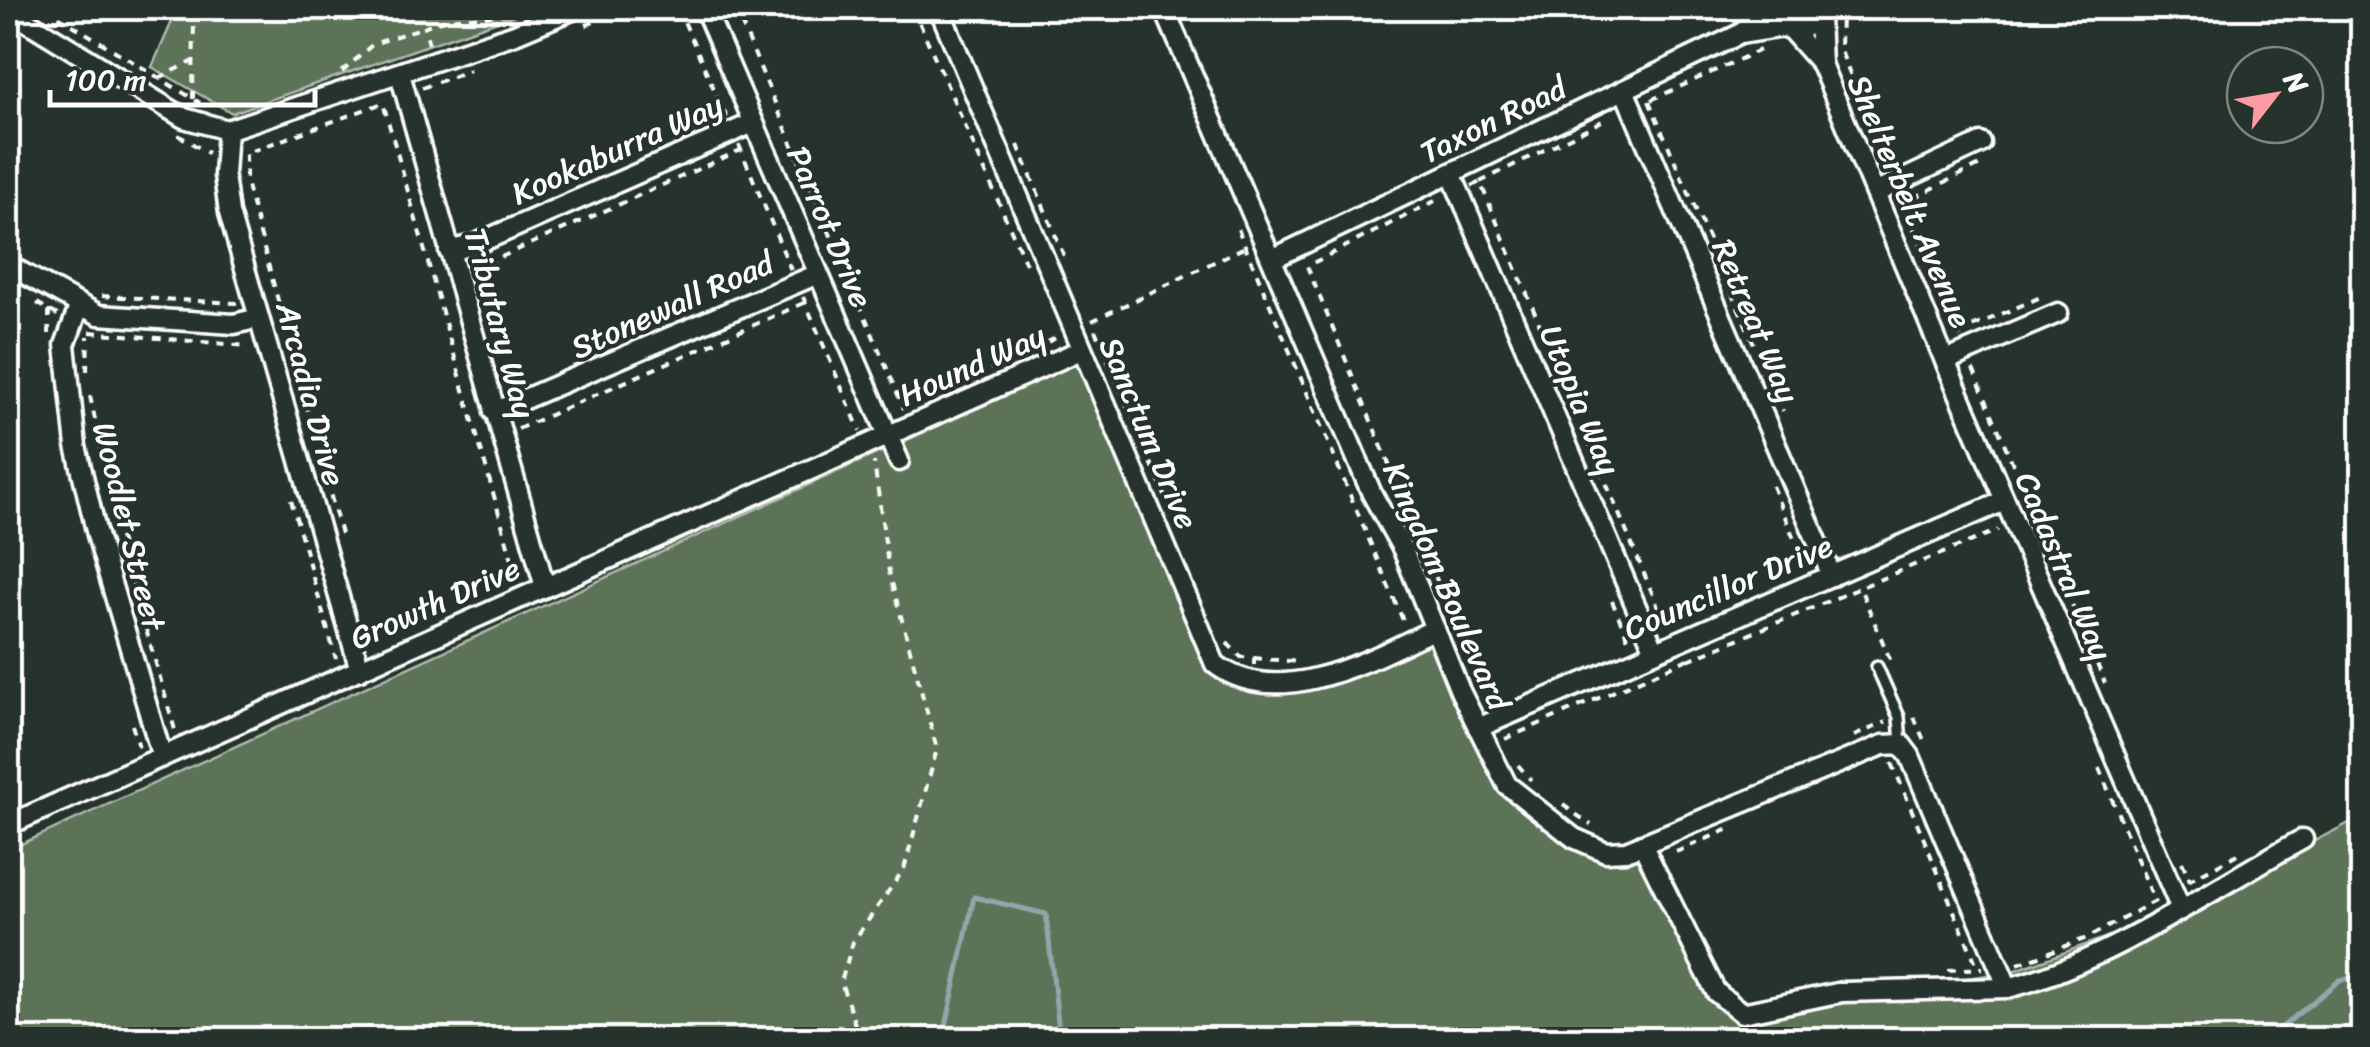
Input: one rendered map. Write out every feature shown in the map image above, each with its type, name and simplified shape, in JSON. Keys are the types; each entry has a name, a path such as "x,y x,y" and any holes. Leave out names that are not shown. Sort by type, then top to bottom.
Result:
{"street":[{"path":"8,10 184,118 227,130 400,74 577,8"},
{"name":"Sanctum Drive","path":"939,8 1074,353 1215,664 1233,675 1253,678 1324,680 1432,622"},
{"name":"Kingdom Boulevard","path":"1164,8 1372,494 1403,550 1478,728 1506,784 1574,838 1606,852 1642,844 1892,744"},
{"path":"1740,34 1770,8"},
{"name":"Shelterbelt Avenue","path":"1770,8 1821,64 1945,361"},
{"name":"Parrot Drive","path":"705,10 898,461"},
{"path":"1740,34 1811,26 1821,10"},
{"name":"Shelterbelt Avenue","path":"1821,10 1821,64"},
{"name":"Taxon Road","path":"1272,259 1740,34"},
{"name":"Tributary Way","path":"400,74 545,588"},
{"name":"Retreat Way","path":"1624,90 1832,576"},
{"name":"Kookaburra Way","path":"450,251 737,141 753,123"},
{"name":"Arcadia Drive","path":"227,130 224,190 348,641 360,670"},
{"path":"1875,192 1981,142"},
{"name":"Utopia Way","path":"1451,173 1654,651"},
{"path":"8,265 76,316 234,324 259,318"},
{"name":"Stonewall Road","path":"494,412 818,274"},
{"path":"1945,361 2058,312"},
{"name":"Woodlet Street","path":"76,316 65,345 84,487 162,757"},
{"name":"Hound Way","path":"887,436 1074,353"},
{"name":"Cadastral Way","path":"1945,361 2002,502 2176,899"},
{"name":"Growth Drive","path":"8,826 887,436"},
{"name":"Councillor Drive","path":"1478,728 2002,502"},
{"path":"1892,744 2008,962 2008,988"},
{"path":"1642,844 1716,992 1742,1013 1842,992 2008,988 2033,982 2106,952 2176,899 2303,838"}],"lane":[{"path":"1877,667 1899,717 1892,744"}],"path":[{"path":"44,8 211,108"},
{"path":"193,99 194,16 201,8"},
{"path":"439,8 441,19"},
{"path":"341,73 372,44 441,19 504,18 528,8"},
{"path":"678,8 874,460 888,572 937,749 904,869 853,942 842,982 860,1040"},
{"path":"734,8 904,409"},
{"path":"913,8 1028,268"},
{"path":"1848,8 1841,14 1840,49 2106,687"},
{"path":"424,26 434,62"},
{"path":"1651,100 1740,57 1770,48"},
{"path":"159,78 194,62"},
{"path":"346,552 246,182 246,153 383,104 519,581"},
{"path":"1013,135 1071,271"},
{"path":"471,270 737,141"},
{"path":"1436,203 1447,206"},
{"path":"1238,229 1405,625 1432,622 1448,607"},
{"path":"1170,508 1092,321 1245,248"},
{"path":"1306,266 1496,720 1518,766 1534,783"},
{"path":"1958,333 2043,296"},
{"path":"35,302 76,316"},
{"path":"515,430 806,302"},
{"path":"88,376 88,332 247,344 252,363"},
{"path":"1058,338 1074,353"},
{"path":"1954,385 1976,376 1982,366"},
{"path":"89,391 121,542 175,730"},
{"path":"289,493 336,660"},
{"path":"1607,588 1630,643"},
{"path":"1688,660 1860,588 1897,676"},
{"path":"1221,630 1229,647 1241,658 1254,658 1253,678"},
{"path":"1840,742 1912,712 1928,752"},
{"path":"1892,744 1975,960 1972,969"},
{"path":"1558,801 1604,834"},
{"path":"1651,863 1676,852 1668,834"},
{"path":"2176,849 2190,880"},
{"path":"1934,971 2025,962 2087,938 2176,899 2190,880 2245,850"},
{"path":"2008,962 2025,962"},
{"path":"2025,962 2033,982"}],"green space":[{"path":"178,8 535,8 232,113 152,67"},
{"path":"1076,363 1209,667 1236,686 1321,684 1427,637 1504,789 1572,843 1639,850 1740,1020 1842,998 2013,971 2179,911 2351,822 2362,805 2362,1039 8,1039 8,850"}],"waterway":[{"path":"943,1040 974,897 1046,914 1060,1040"},
{"path":"2266,1040 2340,980 2362,976"}]}
